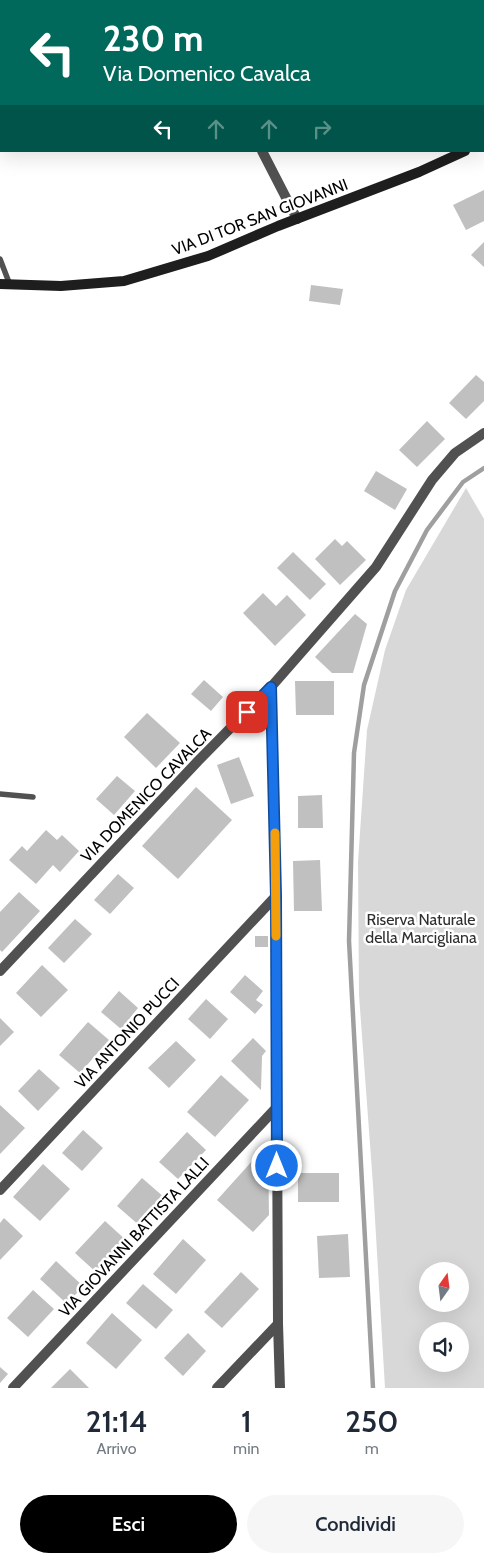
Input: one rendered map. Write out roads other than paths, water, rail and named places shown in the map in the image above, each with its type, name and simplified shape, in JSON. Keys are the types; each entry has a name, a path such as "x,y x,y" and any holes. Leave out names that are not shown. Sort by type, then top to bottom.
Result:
{"street":[{"path":"263,152 297,218"},
{"name":"VIA DI TOR SAN GIOVANNI","path":"5,284 61,286 124,281 208,256 297,218 419,172 463,152"},
{"name":"VIA DOMENICO CAVALCA","path":"0,971 170,790 271,687 376,567 432,480 455,453 484,433"},
{"path":"271,687 276,896 280,1388"},
{"name":"VIA ANTONIO PUCCI","path":"0,1190 276,896"},
{"name":"VIA GIOVANNI BATTISTA LALLI","path":"13,1388 277,1107"},
{"path":"217,1388 278,1324"}],"lane":[{"path":"0,259 5,284"},
{"path":"0,794 33,797"}],"waterway":[{"path":"373,1388 349,941 354,753 364,685 395,591 427,530 463,482 484,468"}],"park label":[{"name":"Riserva Naturale della Marcigliana","path":"421,928"}]}
